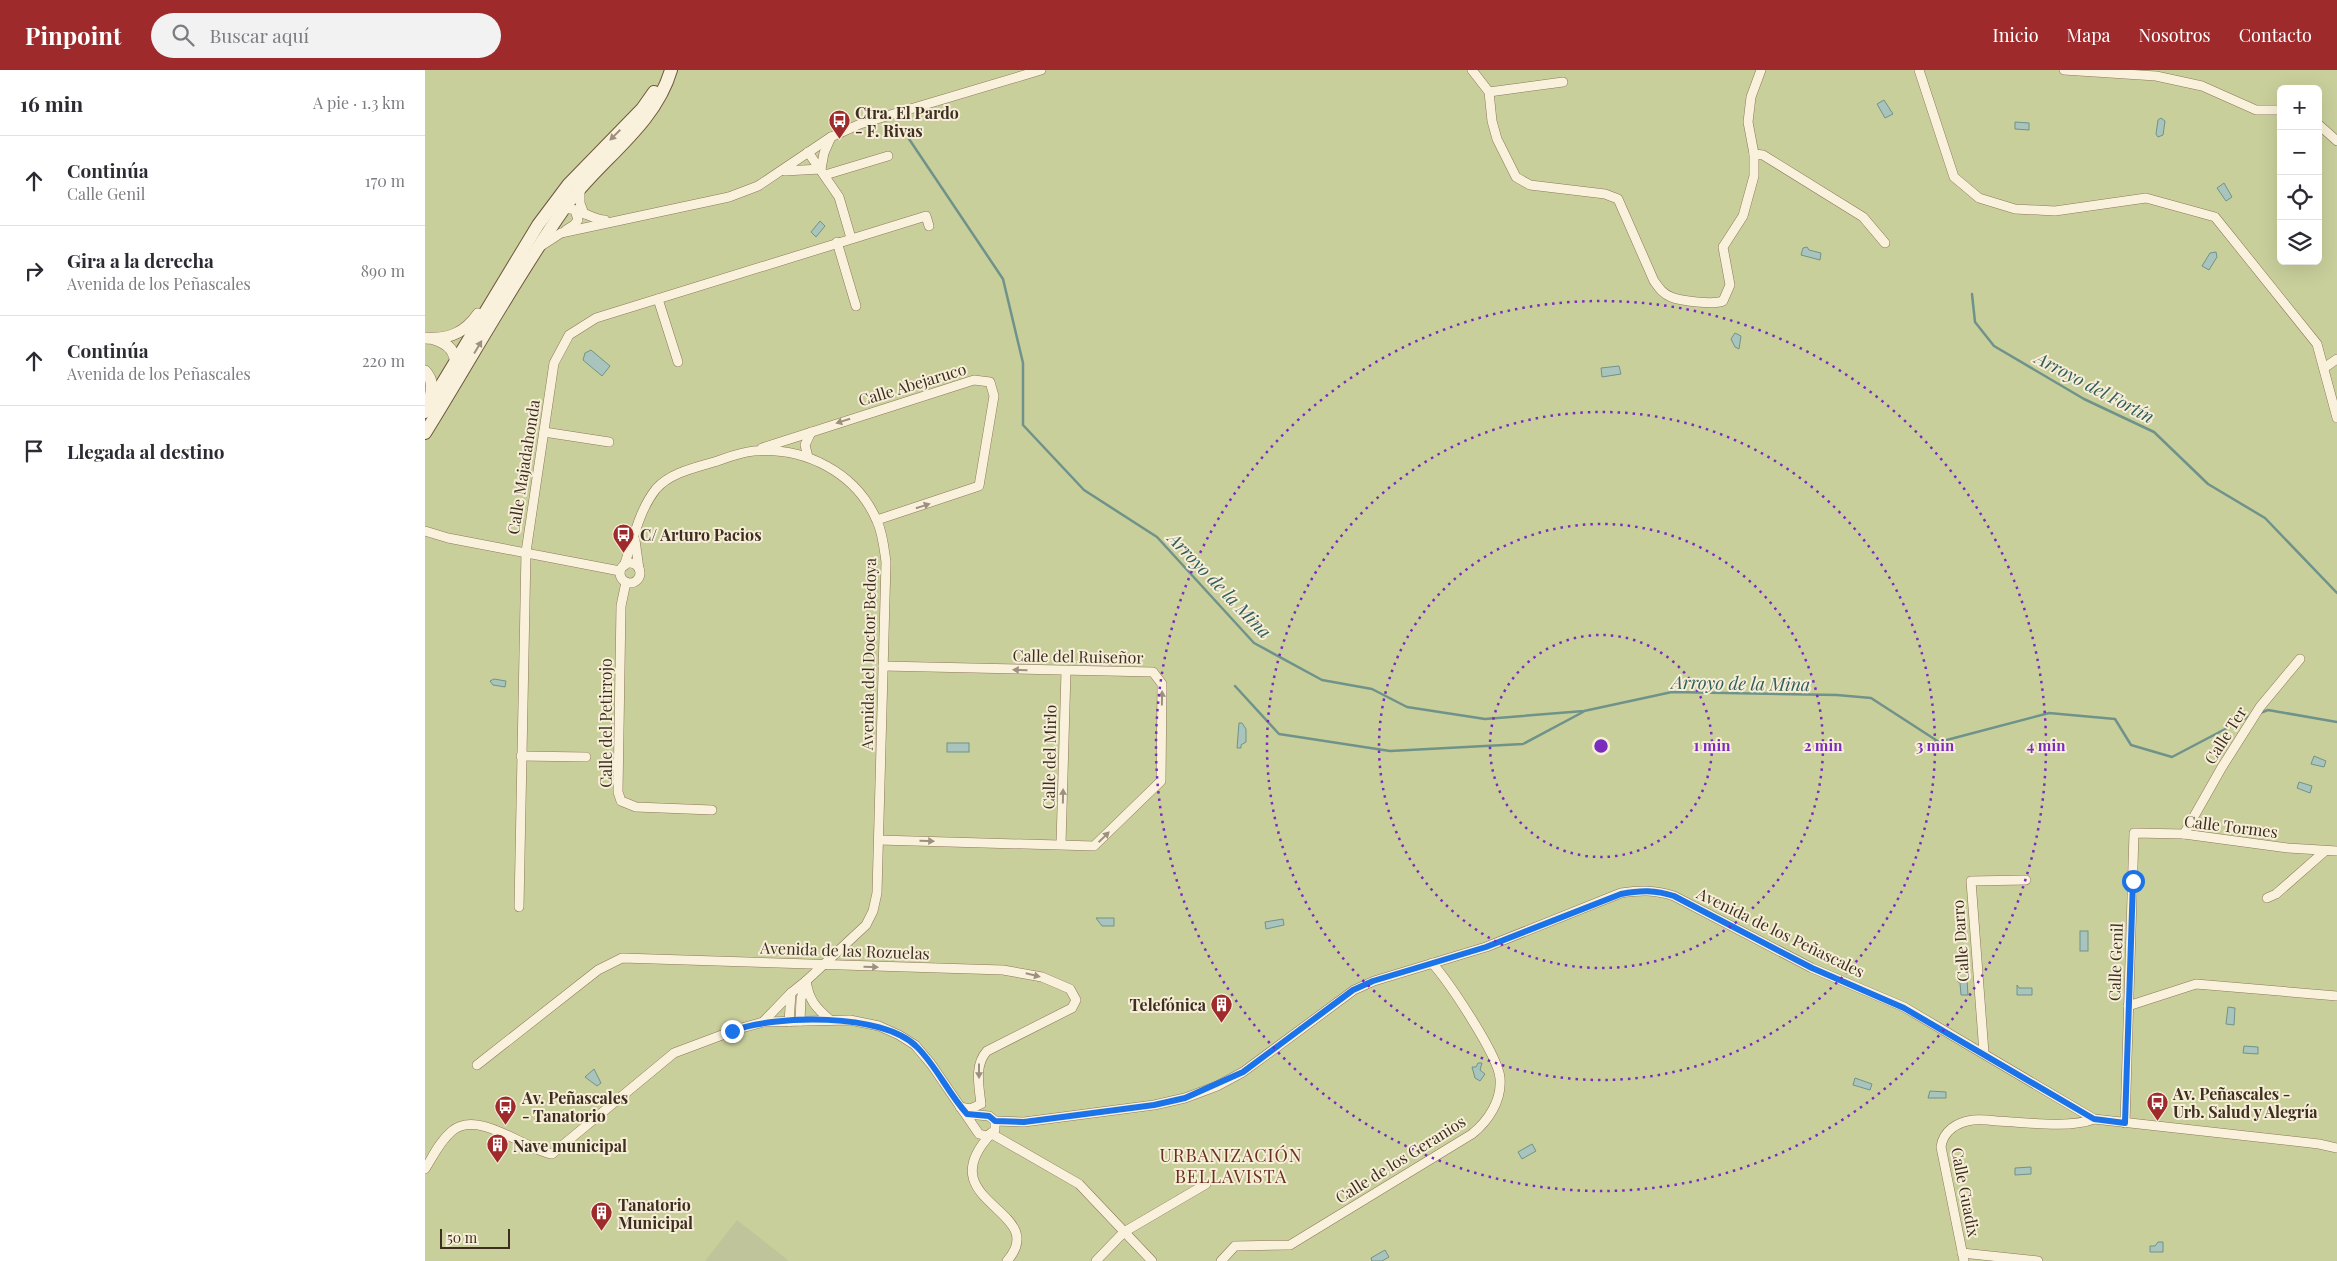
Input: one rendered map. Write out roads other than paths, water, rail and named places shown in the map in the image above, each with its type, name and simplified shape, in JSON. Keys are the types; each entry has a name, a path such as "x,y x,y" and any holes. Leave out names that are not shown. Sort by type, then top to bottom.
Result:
{"main road":[{"path":"426,410 538,225 568,185 642,109 658,87 666,70"},
{"path":"425,433 537,249 569,210 580,189 649,115 663,92 671,70"}],"street":[{"path":"561,233 729,198 758,186 831,137 860,124 1041,70"},
{"path":"1472,70 1489,92 1492,121 1497,139 1516,177 1529,185 1605,194 1618,199 1654,281 1662,292 1672,298 1715,303 1725,298 1730,281 1723,256 1723,247 1745,212 1755,171 1748,122 1751,97 1761,70"},
{"path":"1919,70 1954,177 1979,198 2015,209 2055,211 2147,198 2215,217 2317,344 2337,418"},
{"path":"2064,70 2155,76 2202,86 2256,110 2277,110"},
{"path":"1489,92 1563,82"},
{"path":"2322,128 2337,141"},
{"path":"823,172 824,153 831,137"},
{"path":"808,152 839,197 851,238"},
{"path":"1754,154 1763,155 1863,217 1885,242"},
{"path":"783,171 823,172 888,156"},
{"path":"580,189 580,203 584,214"},
{"path":"537,249 574,225 577,220 569,210"},
{"path":"429,338 459,333 470,326 552,215 569,210 597,220 618,221"},
{"name":"Calle Majadahonda","path":"519,907 526,552 554,363 569,335 596,318 837,242 926,216 929,226"},
{"path":"837,242 856,306"},
{"path":"658,298 678,362"},
{"path":"425,433 457,375 453,351 447,344 429,338"},
{"path":"2324,368 2337,359"},
{"path":"425,371 431,379 433,388 426,410"},
{"name":"Calle Abejaruco","path":"752,451 974,380 990,382 994,396 982,482 979,486 877,520"},
{"path":"544,432 609,442"},
{"path":"808,457 805,445 811,432"},
{"name":"Avenida del Doctor Bedoya","path":"622,568 635,537 644,508 657,488 672,476 752,451 780,451 808,457 835,471 854,485 877,520 886,562 879,840 877,893 873,911 866,925 822,964 806,981 791,992 763,1022"},
{"path":"425,531 448,538 622,568 631,564 639,570 636,580 626,582 621,578 622,568"},
{"name":"Avenida del Doctor Bedoya","path":"635,537 639,570"},
{"name":"Calle del Petirrojo","path":"626,582 621,606 618,792 621,801 636,807 712,810"},
{"name":"Calle Ter","path":"2184,834 2222,767 2259,708 2300,659"},
{"name":"Calle del Ruiseñor","path":"879,840 1094,846 1161,781 1162,684 1153,672 883,666"},
{"name":"Calle del Mirlo","path":"1061,844 1066,671"},
{"path":"521,756 587,757"},
{"name":"Calle Tormes","path":"2134,833 2184,834 2288,848 2337,851"},
{"name":"Calle Genil","path":"2125,1123 2134,833"},
{"path":"2267,898 2276,894 2325,851"},
{"name":"Calle Darro","path":"1984,1054 1971,881 2026,880"},
{"name":"Avenida de los Peñascales","path":"993,1130 1019,1122 1154,1105 1193,1095 1243,1072 1353,990 1373,981 1486,947 1621,894 1640,890 1657,891 1674,896 1812,968 1904,1008 2094,1119 2336,1147"},
{"name":"Avenida de las Rozuelas","path":"477,1065 598,970 615,961 637,957 1023,972 1042,977 1070,989 1076,1000 1072,1008 987,1051 980,1058 978,1066 980,1116"},
{"name":"Calle de los Geranios","path":"1221,1261 1235,1246 1290,1245 1472,1134 1491,1115 1499,1090 1500,1078 1497,1065 1472,1022 1432,963"},
{"path":"806,981 809,998 815,1008 830,1020"},
{"path":"800,1021 801,999 806,981"},
{"path":"2128,1006 2196,984 2337,996"},
{"path":"789,1022 791,992"},
{"path":"425,1169 442,1142 453,1130 465,1124 481,1125 541,1152 552,1154 674,1052 763,1022 830,1020 855,1021 879,1026 915,1045 931,1064 977,1131"},
{"path":"963,1111 981,1104"},
{"path":"963,1111 980,1116 989,1116 993,1130"},
{"path":"978,1149 975,1122 980,1116"},
{"name":"Calle Guadix","path":"1963,1257 1941,1147 1942,1137 1948,1130 1973,1120 2068,1124 2094,1119"},
{"path":"977,1131 993,1130 1079,1184 1152,1261"},
{"path":"993,1130 978,1149 973,1159 973,1180 983,1198 1008,1218 1014,1227 1017,1237 1013,1254 1007,1261"},
{"path":"1096,1261 1124,1232 1206,1184"},
{"path":"1963,1257 2038,1261"}],"water":[{"path":"1884,100 1893,114 1885,118 1877,104"},
{"path":"2161,118 2165,121 2163,135 2158,137 2156,134 2158,120"},
{"path":"2015,122 2029,123 2029,130 2015,129"},
{"path":"2224,183 2232,197 2226,201 2217,188"},
{"path":"820,221 825,226 816,237 811,232"},
{"path":"1807,247 1809,250 1821,253 1820,260 1801,255 1803,248"},
{"path":"2216,252 2217,257 2209,270 2202,266 2210,253"},
{"path":"1735,333 1741,336 1739,349 1735,347 1731,339"},
{"path":"591,350 610,366 602,376 583,360 585,353"},
{"path":"1619,366 1621,374 1602,377 1601,368"},
{"path":"494,679 506,681 505,687 493,685 490,681"},
{"path":"1239,723 1242,723 1246,729 1246,742 1241,745 1241,748 1237,748"},
{"path":"947,743 969,743 969,752 947,752"},
{"path":"2314,756 2326,761 2324,767 2311,764"},
{"path":"2299,782 2312,786 2310,793 2297,788"},
{"path":"1096,918 1114,918 1114,926 1102,926"},
{"path":"1283,919 1284,925 1266,929 1265,922"},
{"path":"2080,931 2088,931 2088,951 2080,951"},
{"path":"1967,980 1968,995 1961,995 1960,983 1957,981"},
{"path":"2017,985 2019,988 2032,988 2032,995 2017,995"},
{"path":"2228,1007 2235,1008 2234,1025 2226,1024"},
{"path":"2244,1046 2258,1047 2258,1054 2243,1053"},
{"path":"1478,1063 1482,1063 1480,1070 1485,1074 1480,1081 1475,1078 1472,1067 1476,1067"},
{"path":"594,1069 601,1083 597,1086 585,1077"},
{"path":"1855,1078 1872,1084 1870,1090 1853,1085"},
{"path":"1930,1091 1946,1092 1946,1098 1928,1098"},
{"path":"1532,1144 1536,1151 1522,1159 1518,1152"},
{"path":"2031,1167 2031,1174 2015,1175 2015,1168"},
{"path":"2158,1242 2163,1242 2163,1252 2150,1252 2150,1246 2155,1246"},
{"path":"1385,1250 1389,1257 1382,1261 1372,1261 1371,1258"}],"waterway":[{"name":"Arroyo de la Mina","path":"903,130 1003,279 1023,363 1023,425 1084,490 1157,537 1254,643 1322,680 1372,689 1407,707 1485,719 1584,711 1672,692 1837,695 1871,698 1939,742 2049,713 2115,719 2131,745 2172,757 2250,716"},
{"name":"Arroyo del Fortín","path":"1972,294 1975,322 1994,346 2084,399 2154,432 2208,484 2265,518 2337,593"},
{"path":"1235,686 1279,734 1390,751 1523,744 1583,712"},
{"name":"Arroyo de la Mina","path":"2260,713 2268,710 2337,722"}],"place":[{"name":"Ctra. El Pardo - F. Rivas","path":"839,140"},
{"name":"C/ Arturo Pacios","path":"624,553"},
{"name":"Telefónica","path":"1222,1023"},
{"name":"Av. Peñascales - Urb. Salud y Alegría","path":"2157,1121"},
{"name":"Av. Peñascales - Tanatorio","path":"506,1125"},
{"name":"Nave municipal","path":"497,1164"},
{"name":"Tanatorio Municipal","path":"602,1232"}],"district":[{"name":"URBANIZACIÓN BELLAVISTA","path":"1231,1165"}]}
